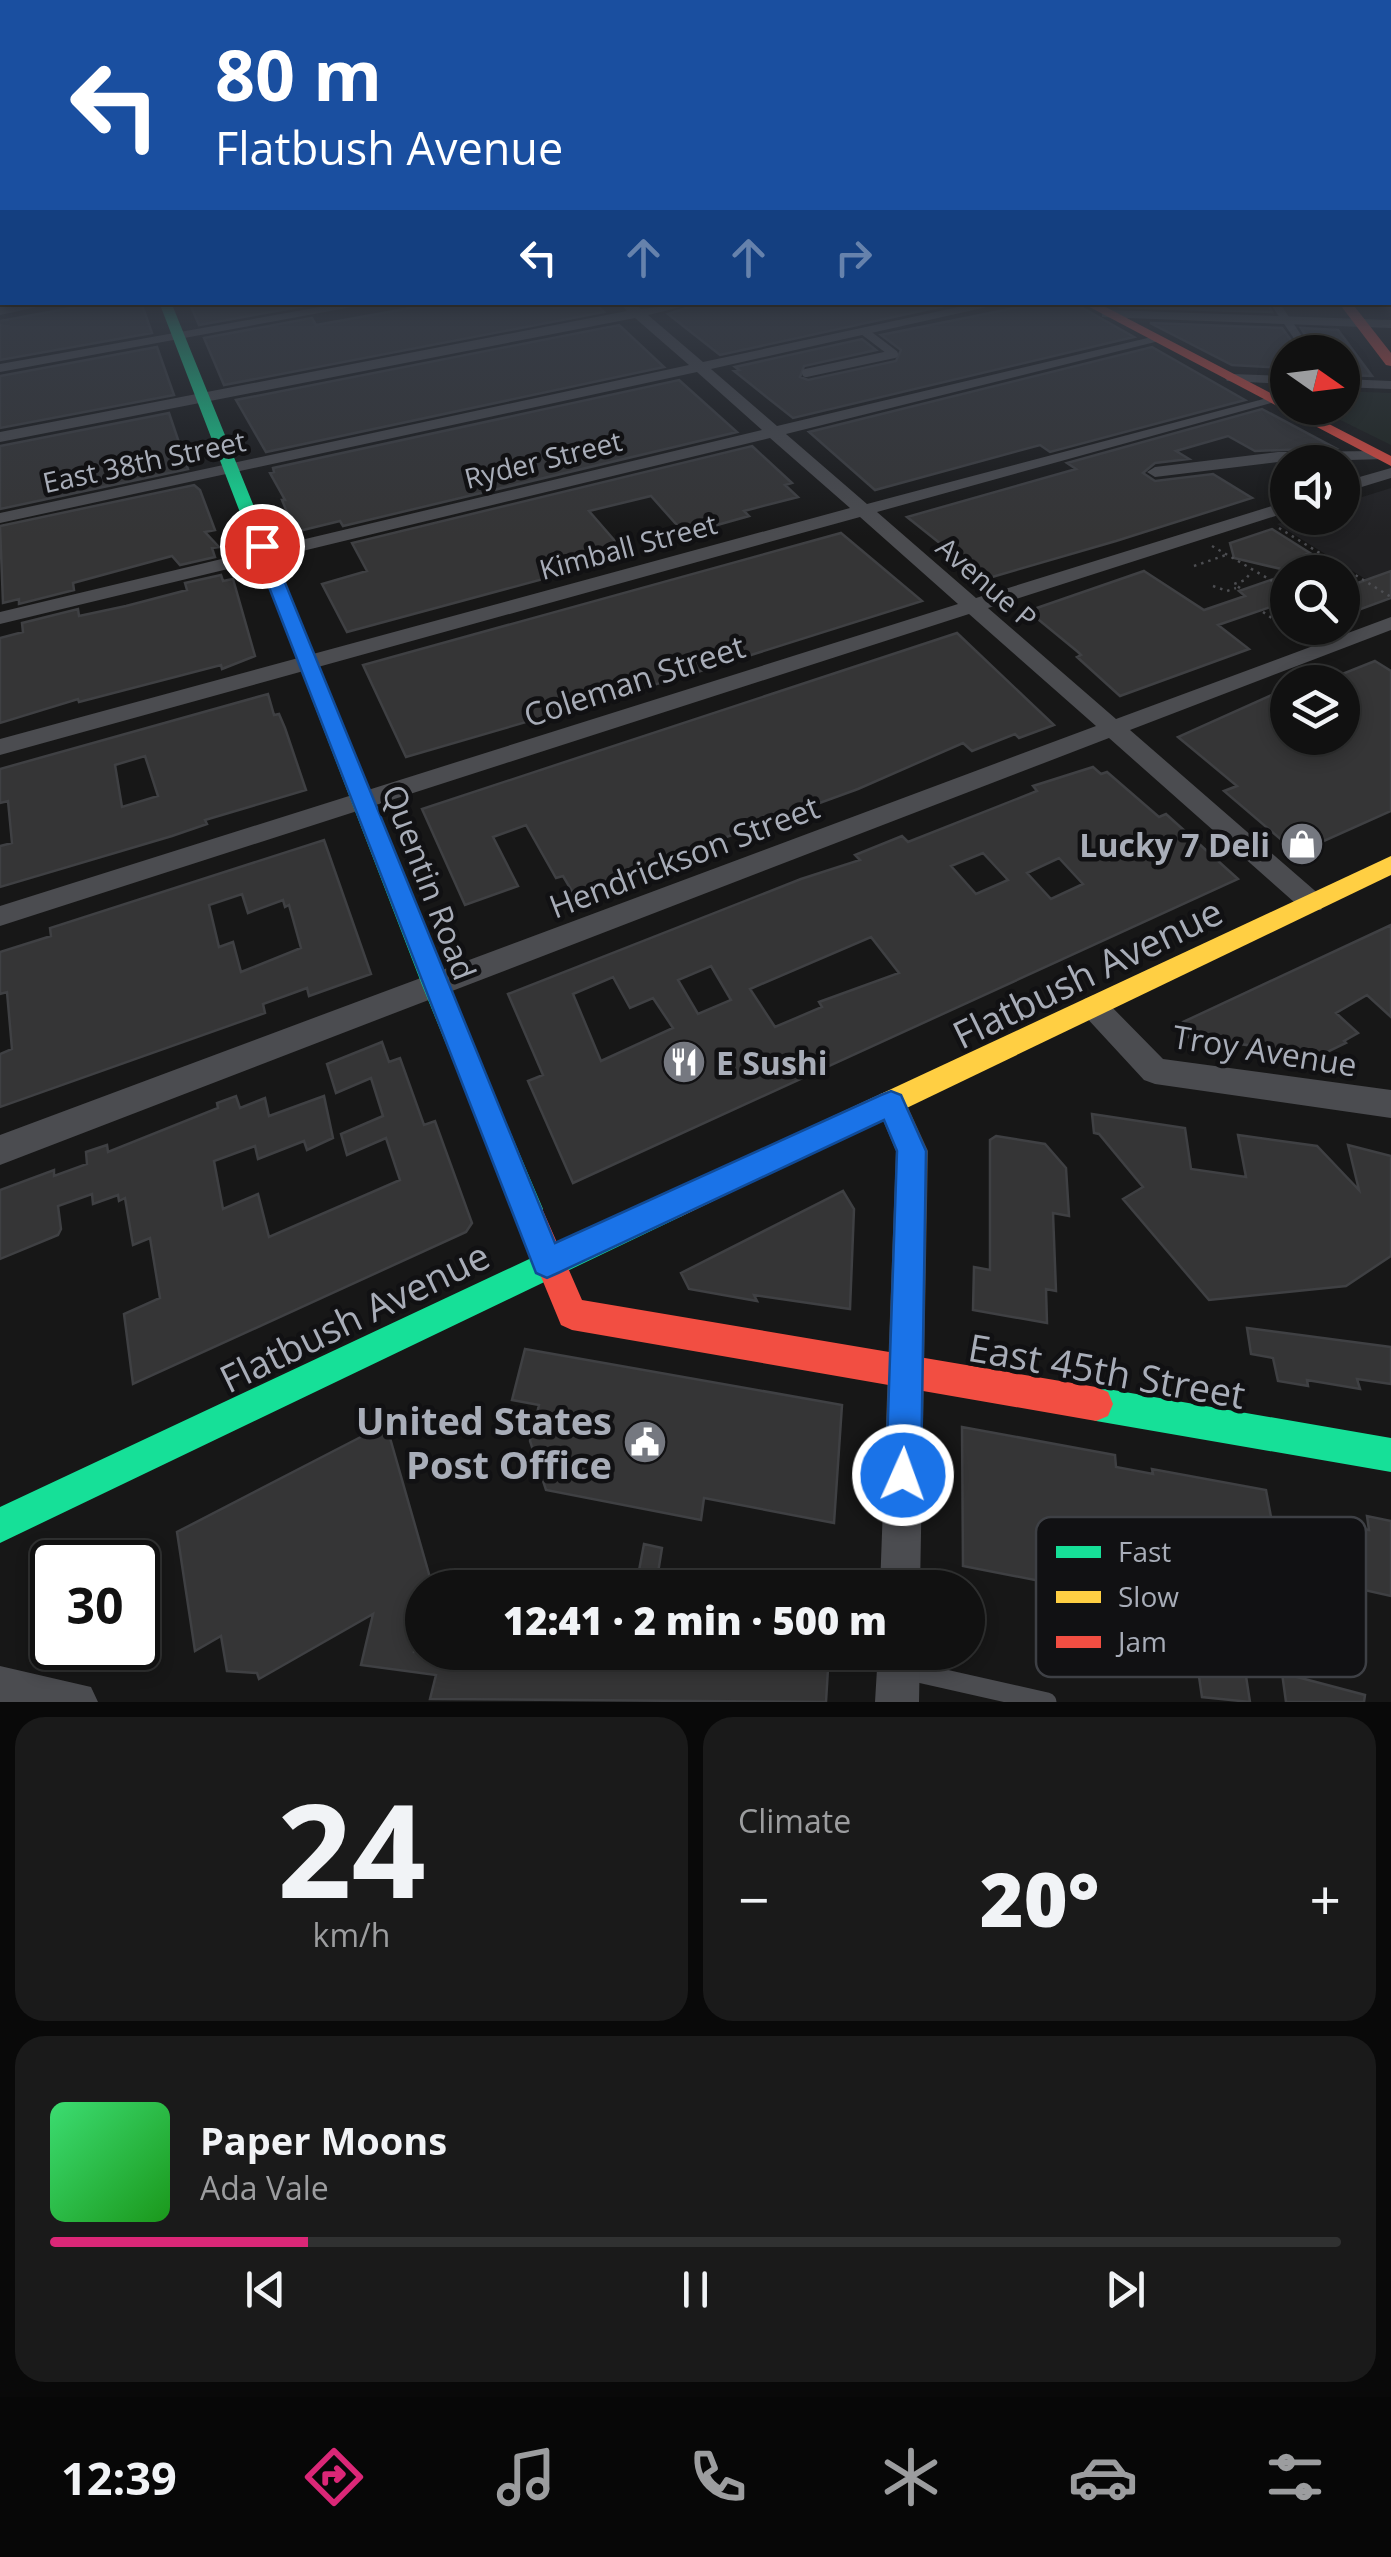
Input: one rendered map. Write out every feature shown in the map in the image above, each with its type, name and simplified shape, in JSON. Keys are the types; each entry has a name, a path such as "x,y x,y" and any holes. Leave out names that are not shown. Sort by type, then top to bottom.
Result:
{"street":[{"name":"Quentin Road","path":"194,377 547,1262"},
{"path":"0,438 300,377"},
{"name":"East 38th Street","path":"0,518 656,377"},
{"name":"Avenue P","path":"711,377 1312,903"},
{"name":"Ryder Street","path":"0,618 1000,377"},
{"path":"1232,378 1270,379"},
{"path":"1232,378 1270,399"},
{"path":"1360,384 1391,385"},
{"name":"Kimball Street","path":"0,746 1270,399"},
{"path":"1317,425 1387,464"},
{"path":"1155,472 1278,457 1387,464"},
{"path":"1360,478 1387,464"},
{"name":"Coleman Street","path":"0,916 1270,511"},
{"name":"Hendrickson Street","path":"0,1150 1391,623"},
{"name":"Flatbush Avenue","path":"0,1525 547,1262 891,1104 1391,865"},
{"name":"Troy Avenue","path":"1094,1007 1155,1071 1391,1104"},
{"path":"891,1104 912,1151 900,1570"},
{"name":"East 45th Street","path":"547,1262 572,1314 1391,1455"},
{"path":"0,1688 76,1702"}],"lane":[{"path":"898,1674 1047,1702"}],"path":[{"path":"1258,515 1391,598"},
{"path":"1196,535 1250,572"},
{"path":"1194,566 1226,556"},
{"path":"1213,586 1227,591 1258,570 1270,578"},
{"path":"1263,612 1319,650"}],"shaded area":[{"path":"1360,392 1391,393 1391,445 1350,425 1360,425"},
{"path":"1391,488 1391,595 1360,576 1360,555 1327,555 1295,535 1360,535 1360,498"}],"building":[{"path":"0,377 168,377 174,395 0,428"},
{"path":"221,377 263,377 224,385"},
{"path":"351,377 615,377 266,452 236,400"},
{"path":"742,377 964,377 793,418"},
{"path":"1029,377 1205,377 1245,400 1050,452 1040,445 875,490 809,432"},
{"path":"679,380 737,432 343,526 340,521 295,532 285,500 270,473 273,468"},
{"path":"1262,409 1270,413 1270,425 1292,425 1329,445 1270,445 1270,450 1255,451 1228,436 1176,451 1189,459 1155,463 1143,473 1155,481 1213,474 1252,498 985,579 907,517 1076,469 1067,463"},
{"path":"169,413 188,469 0,509 0,446"},
{"path":"752,446 792,483 785,485 798,497 744,511 749,516 685,534 651,496 589,511 628,556 347,632 322,584 367,571 352,543"},
{"path":"194,485 200,490 215,530 205,532 219,547 212,548 215,557 180,565 172,556 73,583 74,590 19,604 19,599 3,603 0,526"},
{"path":"1270,530 1270,535 1282,535 1310,553 1270,555 1270,566 1234,558 1230,543"},
{"path":"841,533 922,601 691,674 406,757 363,665"},
{"path":"1144,571 1204,610 1245,596 1239,591 1270,580 1270,607 1218,625 1249,649 1120,696 1077,657 1081,655 1078,652 1028,611"},
{"path":"1391,571 1391,598 1360,609 1360,582"},
{"path":"221,575 223,581 233,579 255,656 222,669 221,665 79,702 78,699 0,723 0,638 23,632 22,623 78,609 79,616 126,606 187,590 185,583"},
{"path":"957,633 1054,725 1019,738 1015,734 972,751 963,743 858,789 573,893 563,876 556,878 526,825 493,837 518,886 465,905 422,809"},
{"path":"1375,661 1391,671 1391,811 1297,853 1224,791 1237,786 1178,737 1270,696 1270,755 1360,755 1360,667"},
{"path":"268,694 274,715 279,714 285,728 306,790 205,820 207,824 172,836 0,887 0,846 12,843 8,801 0,803 0,769","holes":["145,756 158,796 122,807 115,765"]},
{"path":"1093,767 1101,774 1107,772 1159,817 1166,814 1238,879 573,1183 528,1081 543,1075 508,994 801,879 860,860 855,855 902,836 908,842 1037,791 1033,786","holes":["983,853 1008,880 976,894 951,866","1059,858 1083,884 1051,899 1027,873","871,937 899,973 819,1002 822,1007 775,1027 750,989","711,966 731,1000 698,1014 678,980","613,977 630,1008 653,998 673,1028 601,1061 573,994"]},
{"path":"324,840 371,974 309,996 307,988 263,1004 265,1013 0,1107 0,1054 12,1049 7,992 0,994 0,952 51,936 50,928","holes":["242,894 248,913 283,900 285,907 289,905 301,948 241,972 233,942 219,947 209,905"]},
{"path":"1391,925 1391,1017 1367,995 1336,1013 1358,1033 1346,1043 1321,1055 1188,1037 1183,1022"},
{"path":"382,1042 389,1062 400,1058 424,1125 435,1121 472,1223 466,1232 133,1384 124,1314 160,1298 150,1238 133,1245 125,1198 119,1201 118,1195 93,1204 92,1194 58,1206 58,1235 0,1259 0,1190 54,1170 54,1176 87,1164 86,1152 107,1145 108,1152 218,1108 217,1103 236,1096 240,1108 265,1098 269,1116 324,1096 333,1138 307,1150 304,1141 258,1159 255,1146 214,1161 223,1209 258,1194 269,1237 400,1180 386,1138 347,1155 341,1134 383,1116 371,1078 336,1093 327,1064"},
{"path":"1092,1114 1185,1128 1191,1169 1246,1177 1238,1135 1317,1146 1359,1190 1348,1145 1391,1156 1391,1256 1346,1286 1209,1300 1123,1199 1143,1187 1099,1134 1094,1133"},
{"path":"996,1136 1045,1144 1066,1168 1069,1216 1053,1213 1056,1291 1046,1289 1047,1323 973,1310 974,1267 990,1270 990,1140"},
{"path":"843,1191 854,1209 850,1309 754,1295 757,1301 689,1289 681,1273"},
{"path":"1247,1328 1391,1347 1391,1384 1357,1379 1360,1389 1307,1380 1308,1386 1278,1381 1273,1358 1251,1354"},
{"path":"525,1349 842,1405 834,1523 704,1498 701,1520 546,1490 530,1441 539,1405 512,1400"},
{"path":"386,1424 428,1570 405,1570 405,1670 828,1670 826,1702 430,1699 436,1675 361,1665 373,1614 259,1679 257,1673 227,1671 221,1636 195,1651 177,1532"},
{"path":"962,1427 1115,1455 1116,1467 1153,1474 1152,1469 1266,1490 1271,1517 1036,1517 1036,1580 963,1566"},
{"path":"1367,1516 1391,1521 1391,1596 1366,1590 1366,1530 1369,1530"},
{"path":"644,1544 662,1548 658,1570 639,1570"},
{"path":"1199,1677 1246,1677 1250,1702 1202,1697"},
{"path":"1283,1677 1297,1677 1365,1695 1364,1702 1286,1702"}],"traffic: fast":[{"path":"195,377 435,985 528,1209"},
{"path":"0,1525 672,1206"},
{"path":"1096,1404 1391,1455"}],"traffic: slow":[{"path":"672,1206 1391,865"}],"traffic: jam":[{"path":"1230,377 1391,462"},
{"path":"528,1209 572,1314 1096,1404"}],"place":[{"name":"Lucky 7 Deli","path":"1302,844"},
{"name":"E Sushi","path":"684,1062"},
{"name":"United States Post Office","path":"645,1442"}],"route":[{"path":"262,546 547,1262 891,1104 912,1151 903,1475"}]}
